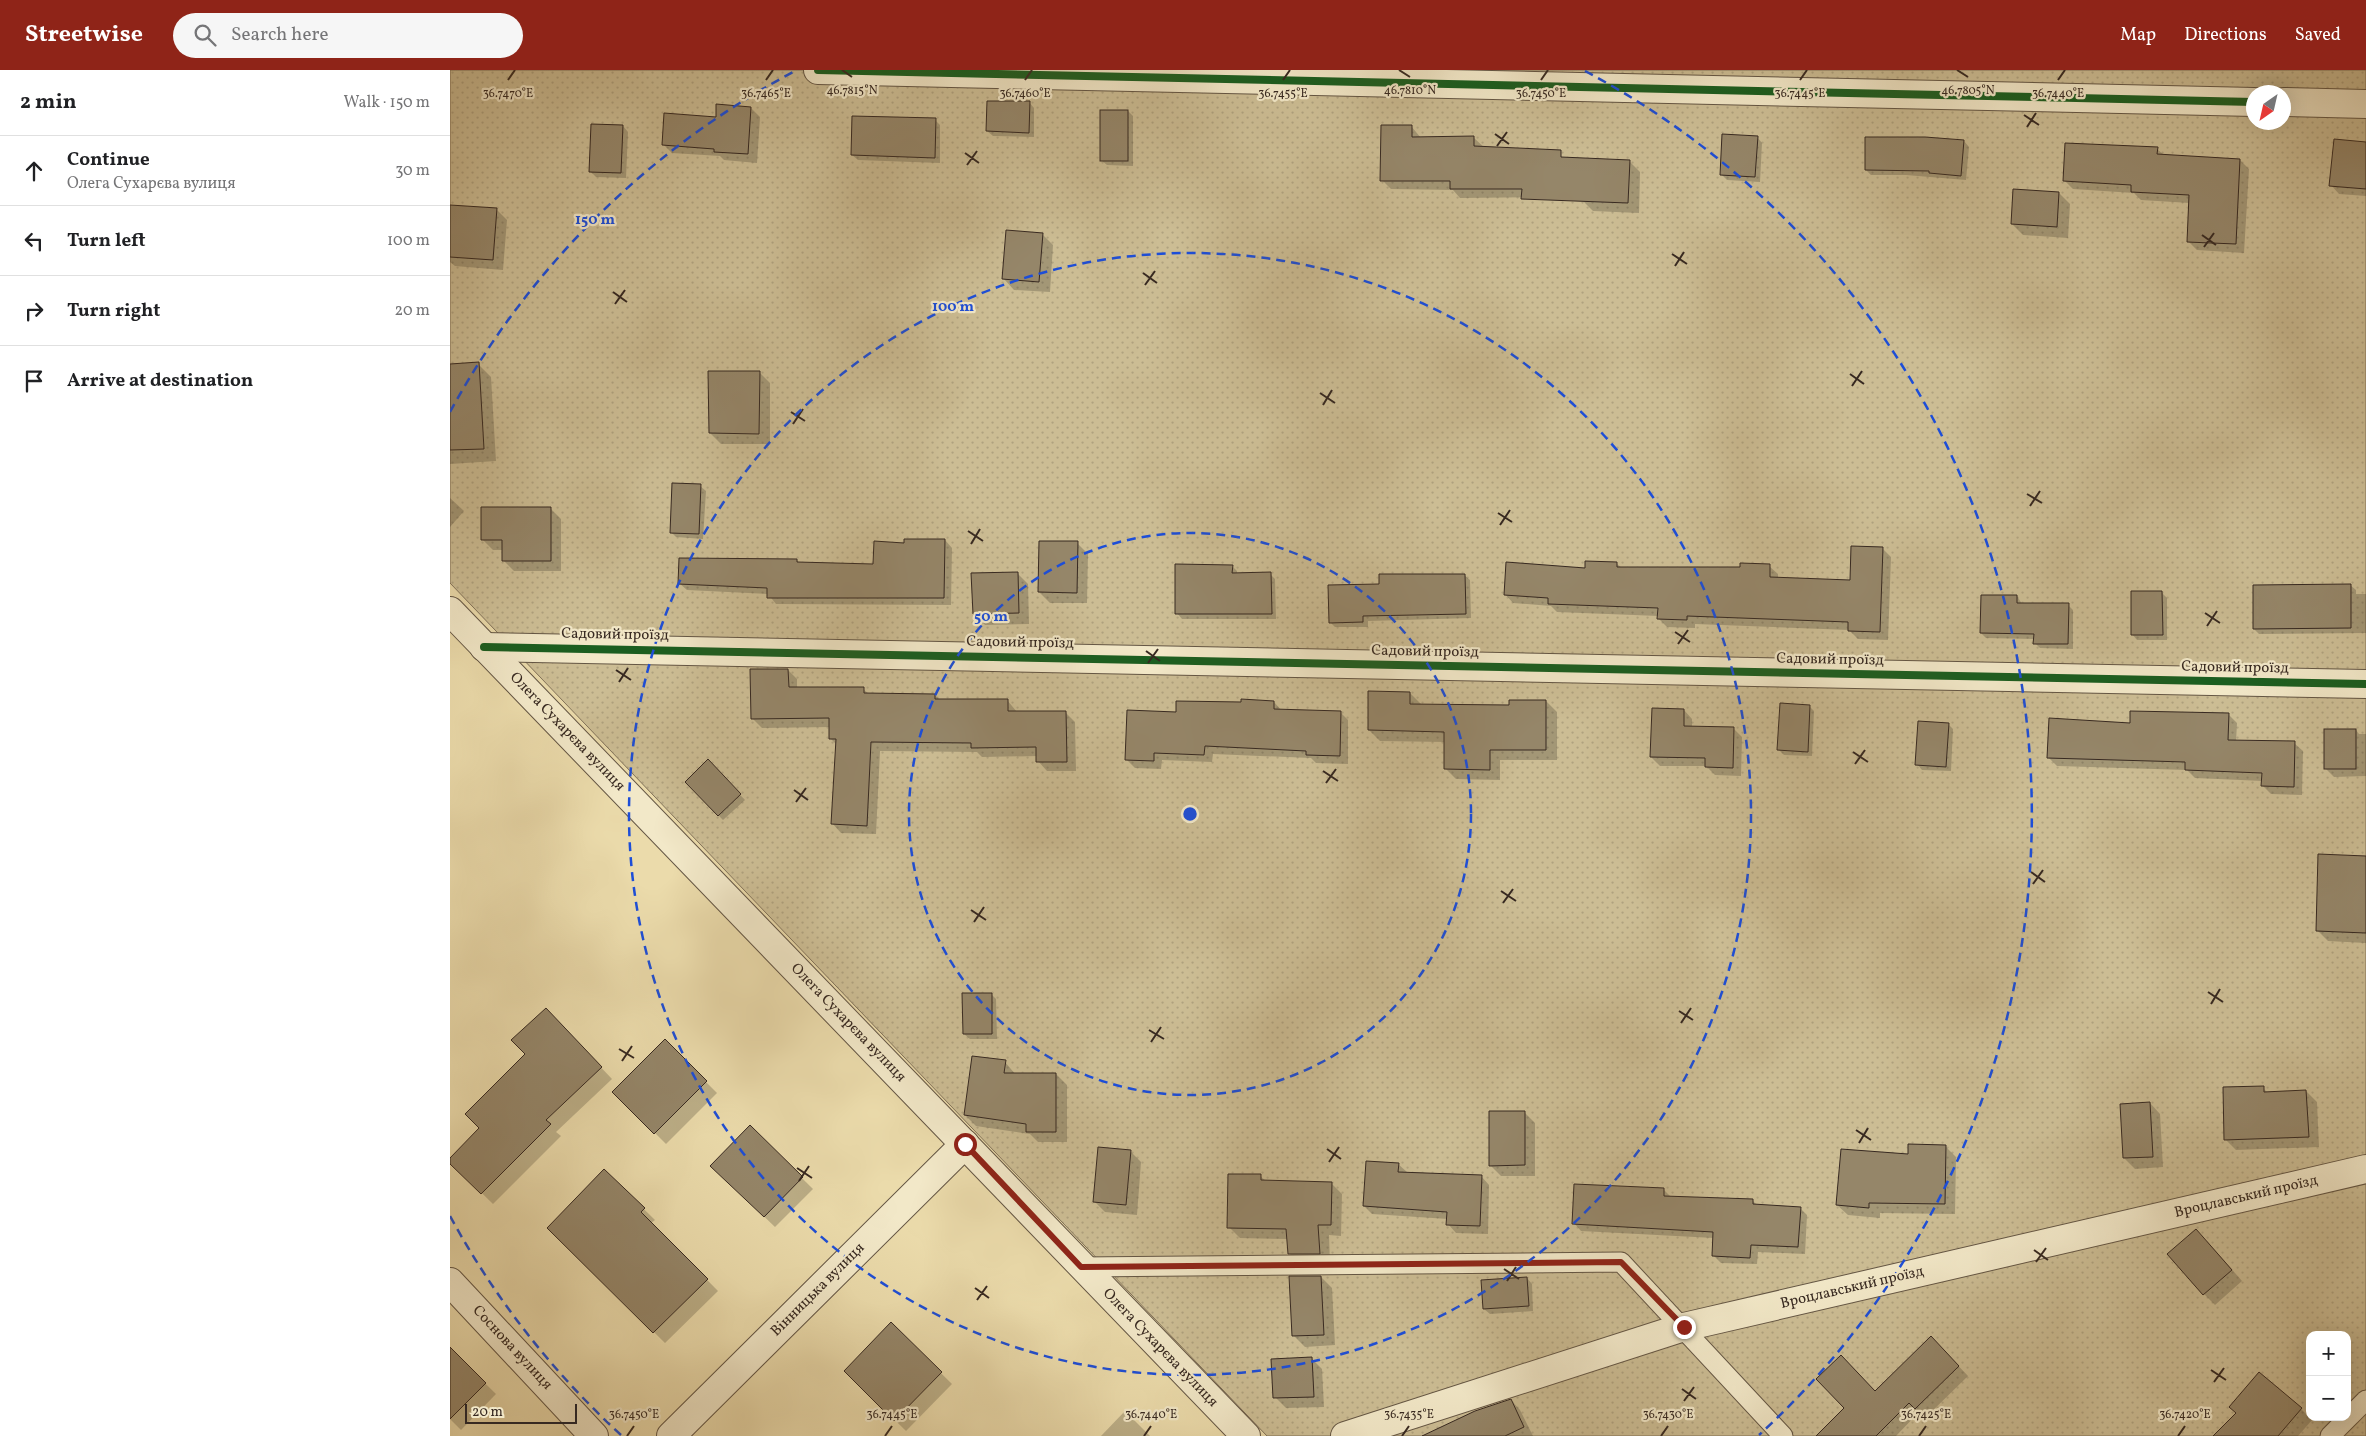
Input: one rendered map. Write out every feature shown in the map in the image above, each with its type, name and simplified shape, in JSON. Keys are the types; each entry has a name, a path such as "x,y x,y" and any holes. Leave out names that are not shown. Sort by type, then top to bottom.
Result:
{"street":[{"path":"818,70 2246,102"},
{"path":"2291,102 2366,104"},
{"name":"Олега Сухарєва вулиця","path":"450,612 1246,1436"},
{"name":"Садовий проїзд","path":"484,647 2366,684"},
{"name":"Вінницька вулиця","path":"671,1436 965,1144"},
{"name":"Вроцлавський проїзд","path":"1345,1436 1684,1327 2366,1169"},
{"name":"Соснова вулиця","path":"450,1282 594,1436"}],"lane":[{"path":"1081,1267 1621,1262 1684,1327 1783,1436"},
{"path":"2330,1436 2366,1400"}],"shaded area":[{"path":"450,70 2366,70 2366,1436 1267,1436 450,583"}],"building":[{"path":"987,101 1030,101 1029,133 986,131"},
{"path":"716,104 751,107 748,154 714,152 714,149 662,145 664,113 716,117"},
{"path":"1100,110 1128,110 1128,161 1100,161"},
{"path":"852,116 936,118 935,158 851,155"},
{"path":"591,124 623,125 621,173 589,172"},
{"path":"1381,125 1412,125 1412,137 1474,136 1474,146 1561,150 1561,157 1630,160 1628,203 1521,199 1522,189 1450,189 1450,181 1380,181"},
{"path":"1722,134 1758,136 1755,177 1720,175"},
{"path":"1865,137 1925,137 1964,140 1961,176 1929,173 1929,171 1865,170"},
{"path":"2334,139 2366,142 2366,189 2329,186"},
{"path":"2065,143 2158,147 2157,154 2240,159 2236,244 2187,242 2189,195 2131,192 2131,185 2063,181"},
{"path":"2013,189 2059,192 2057,227 2011,224"},
{"path":"450,205 497,208 493,260 450,257"},
{"path":"1006,230 1043,233 1039,282 1002,279"},
{"path":"479,362 484,449 450,450 450,364"},
{"path":"708,371 760,371 759,434 709,433"},
{"path":"672,483 701,484 699,534 670,533"},
{"path":"481,507 551,507 551,561 502,561 502,540 481,540"},
{"path":"904,539 945,539 944,598 767,598 767,588 678,584 679,558 797,559 797,562 873,564 874,541 904,543"},
{"path":"1039,541 1078,541 1077,593 1038,592"},
{"path":"1851,546 1883,547 1880,632 1848,631 1848,622 1687,616 1687,620 1657,619 1658,608 1548,604 1548,598 1504,595 1506,562 1585,568 1585,561 1617,562 1617,567 1740,567 1740,563 1770,564 1770,577 1850,580"},
{"path":"1175,564 1233,565 1232,573 1271,572 1272,614 1175,614"},
{"path":"1018,572 1019,613 973,614 971,573"},
{"path":"1379,574 1465,574 1466,614 1363,616 1363,622 1329,623 1328,585 1379,584"},
{"path":"2351,584 2351,628 2253,629 2253,585"},
{"path":"2131,591 2162,591 2163,635 2131,635"},
{"path":"1981,595 2017,595 2017,603 2069,603 2068,644 2033,644 2034,634 1980,633"},
{"path":"750,669 788,669 789,687 864,687 864,693 935,694 935,699 1008,699 1008,711 1066,711 1067,762 1036,762 1036,747 971,748 971,743 871,742 867,826 831,824 836,739 829,739 829,718 751,719"},
{"path":"1368,691 1410,692 1410,704 1509,705 1509,700 1546,700 1546,750 1490,750 1490,770 1444,769 1444,732 1368,730"},
{"path":"1241,699 1274,701 1274,709 1341,711 1340,756 1306,755 1306,751 1205,746 1204,755 1154,753 1154,761 1125,760 1127,710 1176,712 1176,701 1241,702"},
{"path":"1780,703 1810,705 1808,752 1777,750"},
{"path":"1652,708 1684,709 1684,726 1734,727 1733,768 1705,767 1705,758 1650,757"},
{"path":"2130,711 2229,713 2228,740 2295,741 2294,787 2261,786 2262,773 2185,770 2185,762 2047,758 2049,718 2130,723"},
{"path":"1918,721 1949,723 1946,767 1915,765"},
{"path":"2324,729 2356,729 2356,769 2324,769"},
{"path":"708,759 741,794 718,816 685,782"},
{"path":"2318,854 2366,856 2366,933 2316,931"},
{"path":"962,993 992,993 992,1034 963,1034"},
{"path":"546,1008 602,1067 546,1120 551,1124 481,1194 450,1164 450,1158 479,1128 465,1114 525,1054 511,1040"},
{"path":"665,1039 707,1081 654,1134 612,1092"},
{"path":"972,1056 1006,1060 1004,1073 1056,1073 1056,1132 1026,1132 1026,1124 964,1115"},
{"path":"2264,1086 2264,1092 2306,1090 2309,1137 2224,1140 2223,1087"},
{"path":"2150,1102 2153,1157 2123,1158 2120,1104"},
{"path":"1489,1111 1525,1111 1525,1165 1489,1166"},
{"path":"750,1125 803,1177 764,1217 710,1166"},
{"path":"1908,1144 1946,1145 1945,1204 1869,1203 1869,1208 1836,1205 1841,1149 1908,1154"},
{"path":"1098,1147 1131,1150 1126,1205 1093,1202"},
{"path":"1366,1161 1399,1163 1398,1172 1482,1175 1480,1226 1446,1225 1447,1212 1363,1206"},
{"path":"604,1169 645,1208 641,1212 708,1279 653,1333 547,1228"},
{"path":"1228,1174 1261,1174 1261,1180 1332,1182 1331,1225 1318,1225 1320,1254 1288,1254 1286,1229 1227,1228"},
{"path":"1574,1184 1664,1188 1664,1196 1753,1199 1753,1204 1801,1207 1798,1247 1751,1245 1750,1258 1712,1256 1713,1232 1572,1224"},
{"path":"2196,1229 2232,1270 2203,1295 2167,1254"},
{"path":"1289,1276 1321,1276 1324,1335 1292,1336"},
{"path":"1527,1277 1529,1306 1483,1309 1481,1280"},
{"path":"891,1322 942,1372 894,1421 844,1371"},
{"path":"1931,1336 1959,1366 1915,1409 1909,1403 1876,1436 1816,1436 1844,1408 1816,1379 1841,1355 1875,1391"},
{"path":"450,1347 486,1383 450,1419"},
{"path":"1312,1357 1314,1397 1273,1398 1271,1359"},
{"path":"2259,1372 2302,1408 2278,1436 2213,1436 2236,1413 2229,1407"},
{"path":"1511,1399 1524,1427 1505,1436 1422,1436 1475,1411"}],"cycle path":[{"path":"818,70 2246,102"},
{"path":"484,647 2366,684"}],"route":[{"path":"965,1144 1081,1267 1621,1262 1684,1327"}]}
